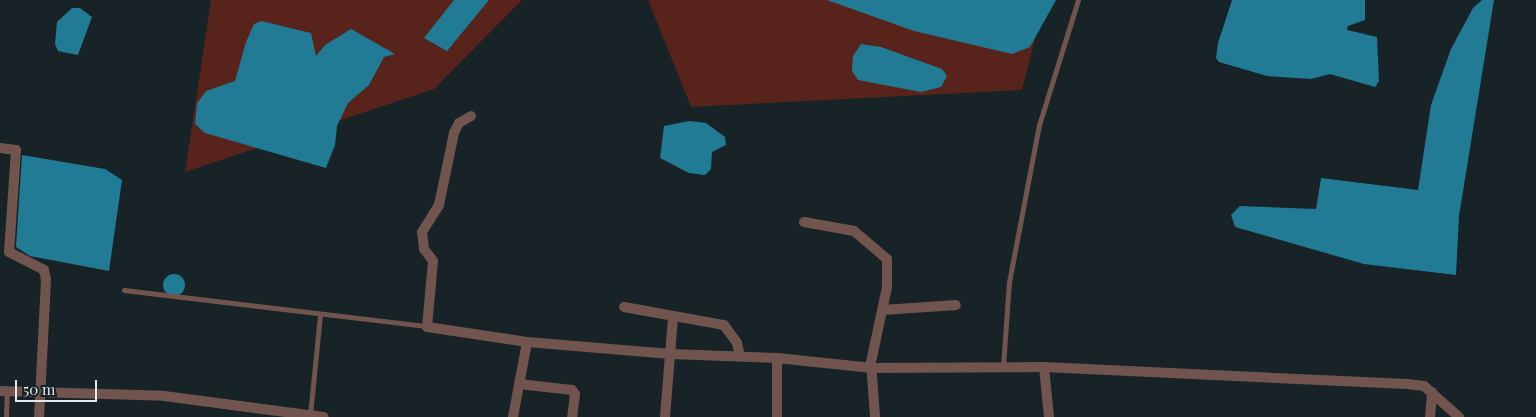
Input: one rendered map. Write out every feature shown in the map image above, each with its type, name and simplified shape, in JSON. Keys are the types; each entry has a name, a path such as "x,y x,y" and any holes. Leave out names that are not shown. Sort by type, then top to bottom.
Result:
{"street":[{"path":"471,116 459,123 454,134 439,205 422,232 424,249 433,261 427,326 527,342 671,354 777,358 872,368 1044,367 1407,384 1424,386 1460,417"},
{"path":"0,148 16,150 5,250 44,270 46,280 37,390 39,417"},
{"path":"804,222 844,227 881,250 888,269 883,310 872,368 875,417"},
{"path":"883,310 956,305"},
{"path":"624,307 673,317 724,324 738,342 740,356"},
{"path":"665,417 673,317"},
{"path":"513,417 527,342"},
{"path":"777,358 777,417"},
{"path":"1044,367 1049,417"},
{"path":"519,384 572,390 575,394 572,417"},
{"path":"4,391 37,390 164,396 275,415 324,417"},
{"path":"1430,417 1432,392"}],"lane":[{"path":"1003,367 1009,282 1039,126 1078,0"},
{"path":"124,290 427,326"},
{"path":"310,416 320,314"},
{"path":"4,391 6,417"}],"shaded area":[{"path":"211,0 522,0 434,89 185,172"},
{"path":"648,0 1045,0 1022,90 691,107"}],"water":[{"path":"454,0 489,0 447,51 424,38"},
{"path":"827,0 1056,0 1030,47 1012,54 914,31"},
{"path":"1232,0 1365,0 1365,20 1348,26 1347,30 1377,37 1379,81 1375,87 1330,74 1311,79 1267,76 1219,62 1216,58 1218,43"},
{"path":"1482,0 1494,0 1459,216 1456,275 1364,264 1235,227 1231,215 1240,206 1316,209 1321,178 1418,190 1431,105 1451,49 1473,8"},
{"path":"72,8 80,8 92,17 78,55 58,51 55,44 57,22"},
{"path":"261,21 311,33 316,56 325,45 351,29 395,54 384,57 369,85 348,103 337,126 335,145 326,168 205,133 195,124 197,103 206,91 235,81 246,42 254,24"},
{"path":"861,44 881,47 942,69 947,76 941,87 921,92 858,80 852,71 853,56"},
{"path":"689,121 706,123 725,137 726,145 712,152 711,169 705,175 689,173 660,158 664,126"},
{"path":"22,155 105,169 122,180 109,271 30,256 16,247"},
{"path":"170,274 178,274 185,281 185,289 178,296 170,296 163,289 163,281"}]}
